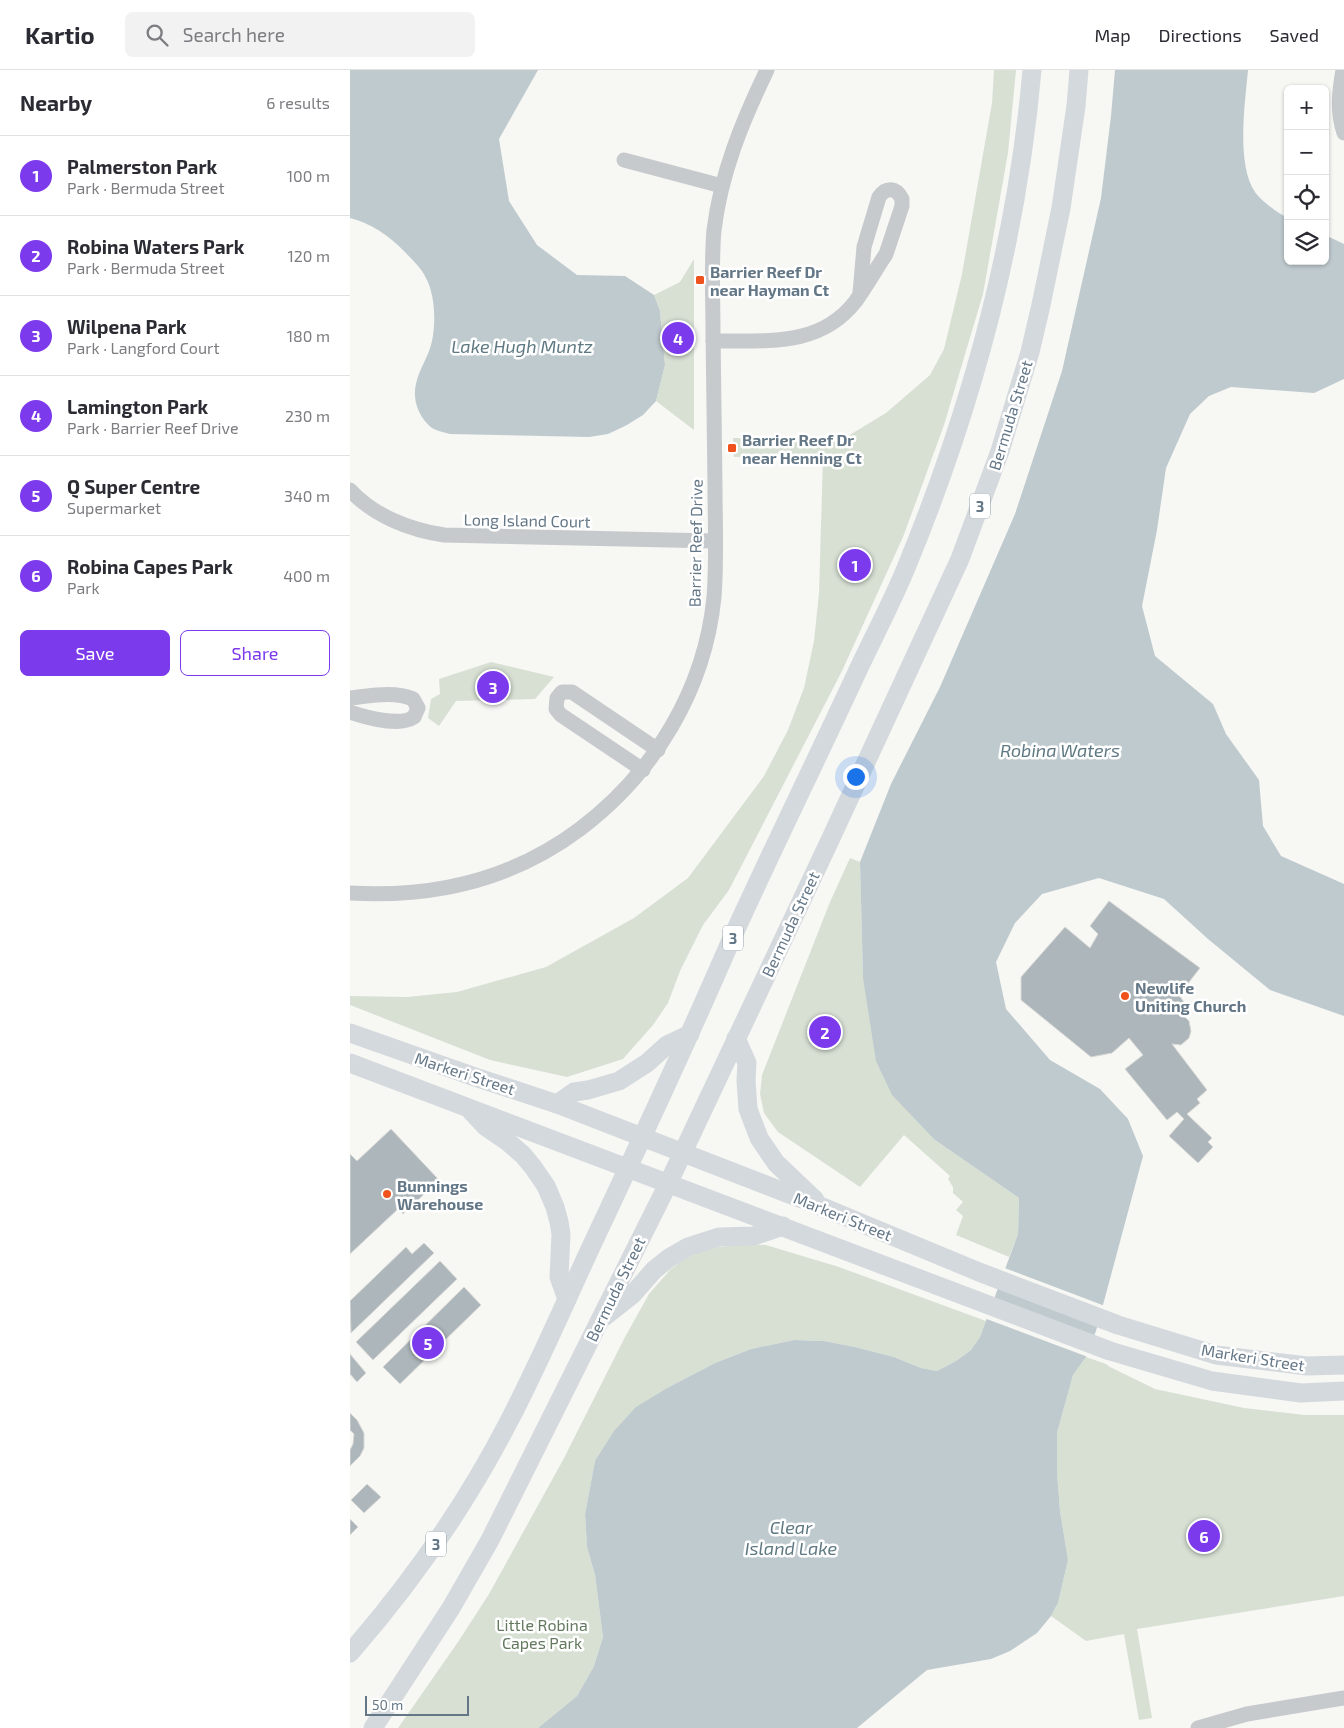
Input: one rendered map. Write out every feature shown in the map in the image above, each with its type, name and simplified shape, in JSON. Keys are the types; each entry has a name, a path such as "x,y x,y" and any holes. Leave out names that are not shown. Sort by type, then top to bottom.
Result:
{"main road":[{"name":"3","path":"350,1653 402,1591 430,1552 471,1489 524,1392 904,572 950,453 988,327 1002,272 1024,150 1032,70"},
{"name":"Bermuda Street","path":"373,1728 432,1639 490,1540 668,1184 960,559 984,496 1030,352 1061,208 1076,106 1079,70"},
{"name":"Markeri Street","path":"350,1033 557,1104 820,1206 979,1272 1118,1325 1216,1355 1307,1366 1344,1365"},
{"path":"557,1104 574,1092 588,1090 619,1080 647,1064 667,1045 690,1034"},
{"path":"736,1038 747,1063 748,1109 759,1138 776,1163 820,1206"},
{"name":"Markeri Street","path":"350,1062 1110,1351 1212,1381 1301,1393 1344,1391"},
{"path":"468,1107 486,1127 523,1155 546,1186 559,1222 561,1234 558,1277 567,1298"},
{"path":"599,1322 633,1294 654,1270 669,1258 688,1247 719,1237 754,1236 783,1226"}],"street":[{"name":"Barrier Reef Drive","path":"350,893 403,894 428,891 455,886 509,870 534,859 586,824 611,804 643,770 658,750 685,702 705,646 714,596 714,234 722,186 735,141 767,70"},
{"path":"1342,70 1339,95 1340,119 1344,133"},
{"path":"624,160 722,186"},
{"path":"713,341 778,340 806,336 833,322 855,302 886,254 902,199 900,194 894,190 888,189 882,192 878,198 864,247 860,292"},
{"name":"Long Island Court","path":"350,490 371,508 389,518 407,527 428,533 444,535 715,541"},
{"path":"643,770 561,715 556,709 557,698 562,692 572,692 658,750"},
{"path":"350,698 387,694 407,696 414,699 418,708 414,717 405,721 375,718 350,712"},
{"path":"350,1072 385,1076"},
{"path":"1198,1728 1247,1714 1344,1698"}],"green space":[{"path":"994,70 1016,70 1008,153 983,294 944,425 903,537 842,671 729,890 703,925 680,971 668,1003 653,1025 623,1059 567,1077 490,1060 350,1005 350,996 407,997 457,992 546,967 634,918 688,878 764,776 788,730 804,688 814,641 819,593 823,458 734,457 733,438 843,439 886,413 930,375 944,349 962,274 992,103"},
{"path":"694,259 694,430 656,401 665,365 660,311 654,295 680,282"},
{"path":"491,662 554,677 535,699 456,701 439,726 428,718 431,699 440,694 439,679"},
{"path":"850,858 860,862 863,978 935,1140 1019,1198 1018,1234 1009,1257 956,1235 963,1216 956,1210 963,1202 953,1193 953,1187 948,1179 950,1176 904,1135 860,1187 778,1132 764,1113 760,1094 762,1075 830,902"},
{"name":"Little Robina Capes Park","path":"746,1244 766,1245 839,1267 986,1321 980,1337 971,1350 937,1371 921,1368 894,1357 855,1347 824,1341 794,1340 751,1349 715,1363 669,1387 595,1461 585,1514 587,1547 595,1575 603,1637 594,1666 577,1696 538,1728 398,1728 489,1594 563,1460 625,1337 649,1294 670,1270 684,1259 710,1248"},
{"path":"1086,1357 1106,1364 1155,1389 1244,1408 1305,1415 1344,1415 1344,1596 1137,1629 1152,1718 1139,1720 1124,1634 1086,1641 1051,1616 1058,1603 1068,1560 1060,1511 1057,1433 1073,1375"}],"water":[{"name":"Lake Hugh Muntz","path":"350,70 538,70 499,139 509,201 537,245 577,275 625,276 654,295 660,311 665,365 656,401 643,415 608,434 589,437 450,434 434,429 427,424 420,414 415,390 419,373 431,347 434,309 431,292 422,270 398,245 372,227 350,218"},
{"name":"Robina Waters","path":"1115,70 1248,70 1243,133 1245,166 1249,180 1257,195 1284,216 1284,265 1329,265 1329,237 1344,244 1344,379 1314,393 1231,387 1209,396 1190,414 1166,468 1157,530 1142,606 1155,656 1213,704 1226,734 1259,780 1263,826 1281,856 1344,884 1344,1016 1270,990 1208,939 1164,899 1099,878 1042,894 1015,923 996,962 1006,1009 1050,1060 1100,1089 1128,1119 1143,1156 1096,1331 1086,1357 1073,1375 1057,1433 1060,1511 1068,1560 1058,1603 1051,1616 1037,1633 1010,1651 991,1659 927,1670 857,1728 538,1728 577,1696 594,1666 603,1637 595,1575 587,1547 585,1514 595,1461 614,1431 636,1407 715,1363 751,1349 794,1340 824,1341 855,1347 894,1357 921,1368 937,1371 971,1350 980,1337 1018,1234 1019,1198 935,1140 892,1095 876,1061 863,978 860,862 891,784 940,687 1015,514 1062,371 1101,198"}],"pier":[{"path":"1002,1267 1105,1306 1100,1326 995,1286"},
{"path":"991,1297 1096,1337 1088,1357 984,1318"}],"building":[{"path":"1109,901 1200,968 1179,995 1188,1008 1183,1015 1189,1021 1191,1031 1189,1038 1181,1045 1172,1044 1207,1090 1197,1099 1200,1103 1187,1114 1212,1138 1208,1142 1213,1147 1198,1163 1169,1136 1184,1119 1177,1112 1167,1120 1125,1069 1143,1055 1129,1038 1112,1053 1091,1057 1021,1000 1021,977 1065,927 1090,948 1098,934 1090,926"},
{"name":"Bunnings Warehouse","path":"391,1129 439,1180 403,1214 398,1209 350,1254 350,1154 357,1161"},
{"path":"424,1243 434,1253 351,1333 350,1301 406,1247 412,1254"},
{"path":"440,1261 457,1279 373,1360 356,1342"},
{"path":"464,1287 481,1305 400,1384 383,1367"},
{"path":"350,1354 366,1373 357,1382 350,1374"},
{"path":"350,1413 357,1420 364,1433 364,1448 360,1456 350,1466 350,1450 354,1434 350,1430"},
{"path":"367,1484 381,1497 364,1513 351,1500"},
{"path":"350,1519 358,1527 350,1535"}],"place":[{"name":"Barrier Reef Dr near Hayman Ct","path":"700,280"},
{"name":"Lamington Park","path":"678,338"},
{"name":"Barrier Reef Dr near Henning Ct","path":"732,448"},
{"name":"Palmerston Park","path":"855,565"},
{"name":"Wilpena Park","path":"493,687"},
{"name":"Newlife Uniting Church","path":"1125,996"},
{"name":"Robina Waters Park","path":"825,1032"},
{"name":"Bunnings Warehouse","path":"387,1194"},
{"name":"Q Super Centre","path":"428,1343"},
{"name":"Robina Capes Park","path":"1204,1536"}],"water label":[{"name":"Clear Island Lake","path":"791,1537"}]}
